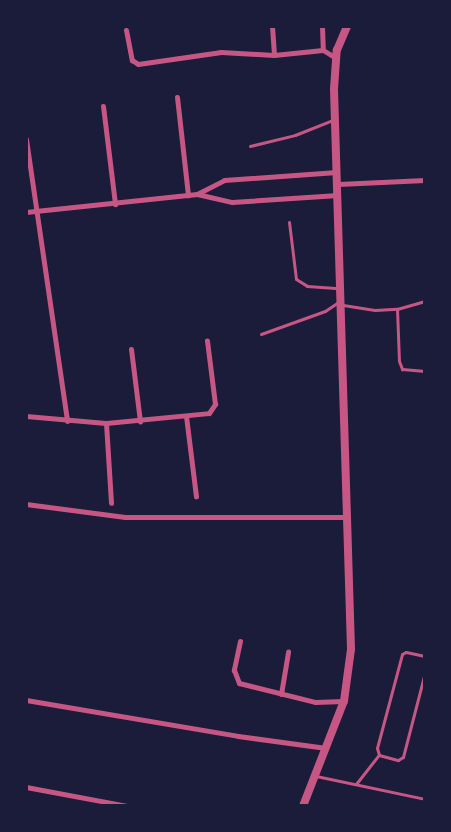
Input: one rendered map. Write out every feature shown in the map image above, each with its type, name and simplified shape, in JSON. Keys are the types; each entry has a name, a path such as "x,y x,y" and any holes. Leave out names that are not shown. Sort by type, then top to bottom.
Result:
{"street":[{"path":"272,26 274,55"},
{"path":"322,26 323,50"},
{"path":"303,806 344,702 351,649 343,302 335,119 336,58 347,26"},
{"path":"126,30 132,60 138,64 220,52 274,55 323,50 336,58"},
{"path":"177,97 188,195"},
{"path":"103,106 115,204"},
{"path":"26,139 68,421"},
{"path":"197,194 224,180 337,172"},
{"path":"338,184 425,180"},
{"path":"26,212 197,194 232,202 338,196"},
{"path":"26,416 106,423 209,413 215,408 208,341"},
{"path":"131,349 140,421"},
{"path":"186,416 196,496"},
{"path":"106,423 112,503"},
{"path":"26,504 125,517 348,517"},
{"path":"240,641 234,670 239,683 315,702 344,702"},
{"path":"281,694 288,652"},
{"path":"26,700 238,736 326,748"},
{"path":"26,787 128,806"}],"lane":[{"path":"250,146 295,136 335,119"},
{"path":"290,222 296,278 307,286 342,288"},
{"path":"261,334 325,311 343,302 397,309 425,301"},
{"path":"397,309 399,361 402,369 425,371"},
{"path":"379,755 377,748 402,654 425,656"},
{"path":"379,755 398,760 404,757 425,672"},
{"path":"356,784 379,755"},
{"path":"315,776 425,799"}]}
